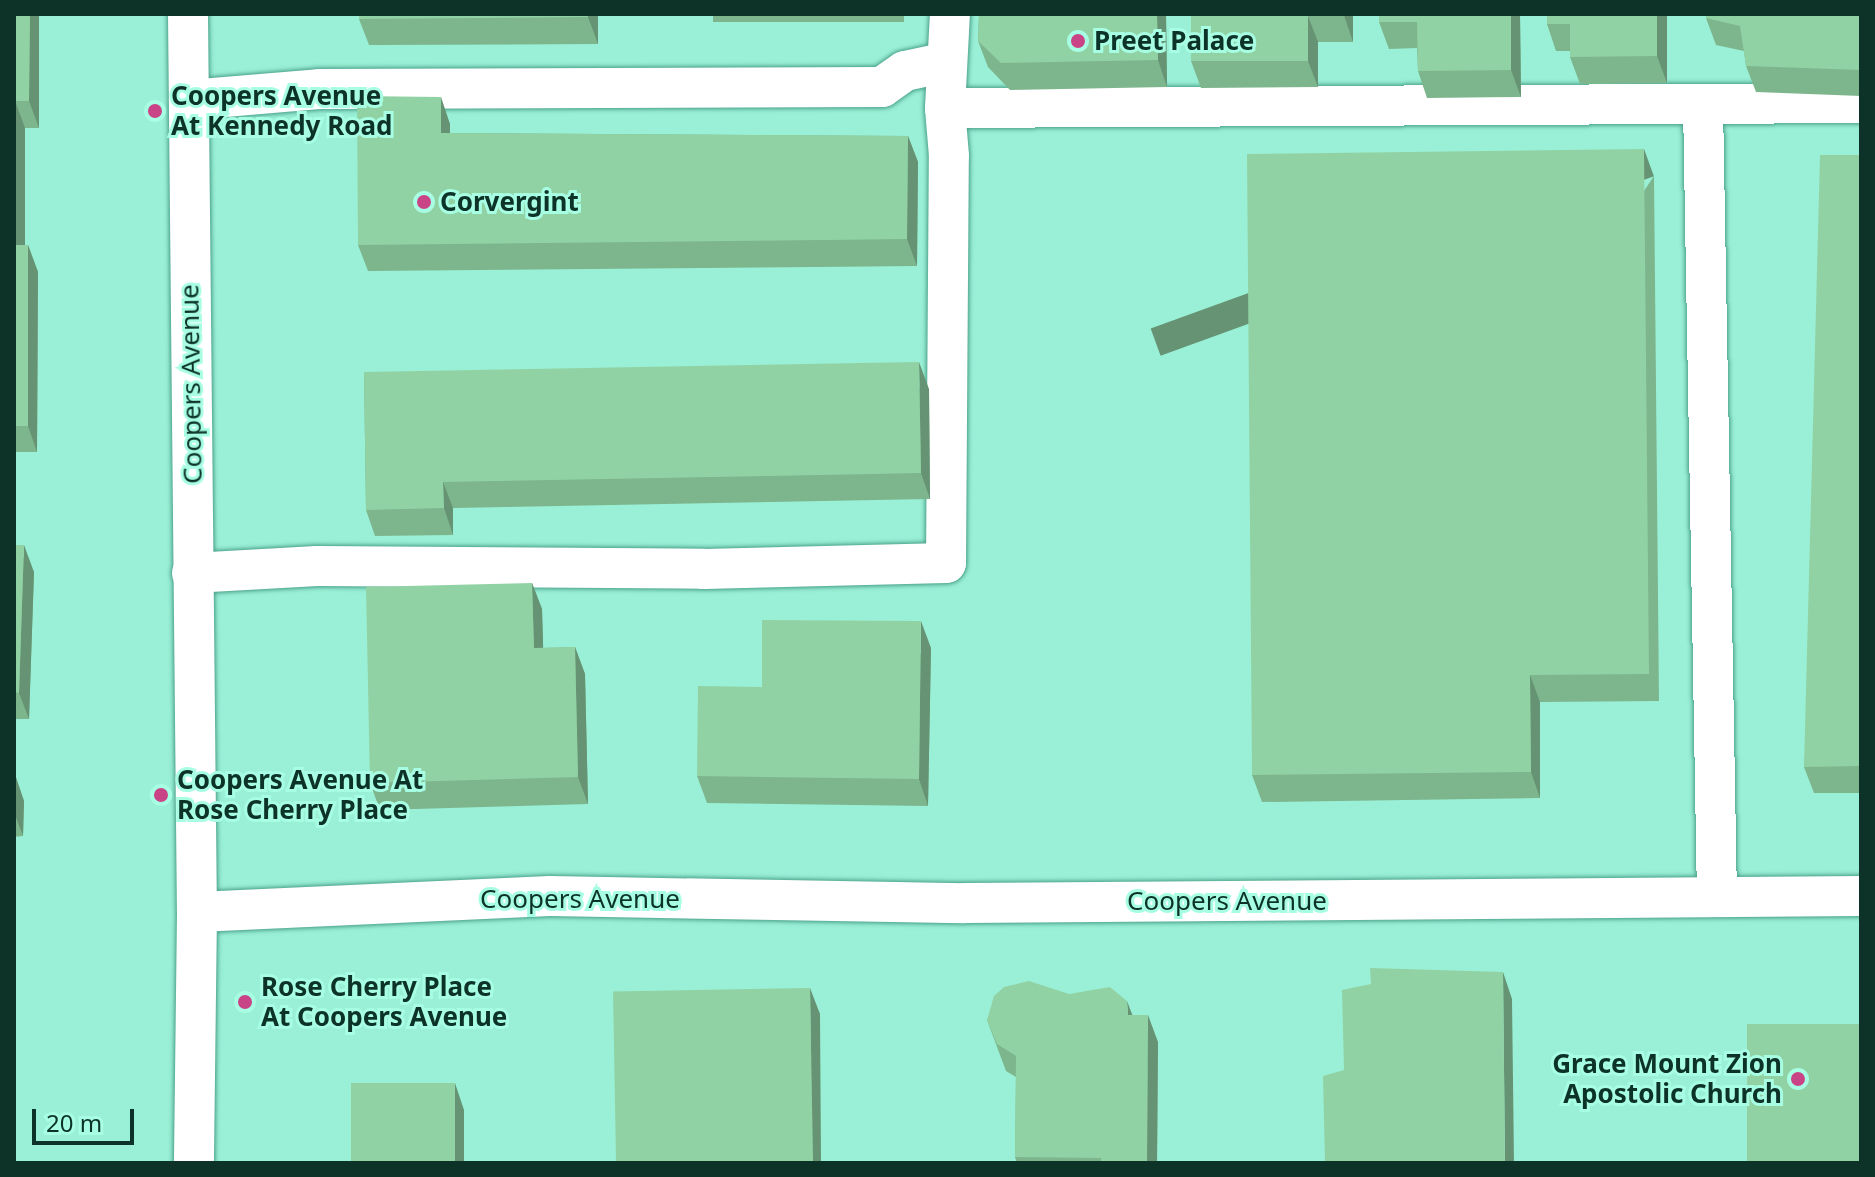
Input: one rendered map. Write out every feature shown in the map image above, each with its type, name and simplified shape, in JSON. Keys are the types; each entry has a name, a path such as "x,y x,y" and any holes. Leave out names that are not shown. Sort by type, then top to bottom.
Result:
{"street":[{"name":"Coopers Avenue","path":"188,14 197,912 550,896 965,903 1861,896"},
{"path":"192,573 317,566 704,569 946,563 949,156 945,108 950,14"},
{"path":"189,100 319,89 882,87 905,71 947,62"},
{"path":"945,108 1861,103"},
{"path":"1703,104 1717,896"},
{"path":"194,1163 197,912"}],"building":[{"path":"14,14 30,14 29,101 15,101 15,245 28,245 28,426 14,426"},
{"path":"359,14 588,14 588,17 359,19"},
{"name":"Preet Palace","path":"979,14 1157,14 1158,60 1001,63 978,41"},
{"path":"1191,14 1344,15 1308,16 1308,61 1191,61"},
{"path":"1379,14 1511,14 1511,70 1418,71 1417,22 1379,22"},
{"path":"1547,14 1657,14 1657,56 1570,57 1570,24 1547,24"},
{"path":"1706,14 1861,14 1861,70 1746,66 1740,26 1706,18"},
{"path":"357,96 441,97 441,133 908,136 907,239 358,245"},
{"path":"1644,149 1649,674 1530,675 1531,772 1252,775 1247,154"},
{"path":"1820,155 1861,155 1861,766 1804,767"},
{"path":"919,362 921,473 443,482 444,508 366,510 364,372"},
{"path":"14,545 24,545 19,693 14,692"},
{"path":"532,583 534,648 575,647 578,777 370,783 366,587"},
{"path":"762,620 921,621 919,779 697,776 698,686 762,687"},
{"path":"1370,968 1503,972 1505,1163 1325,1163 1323,1076 1344,1070 1342,990 1371,984"},
{"path":"1029,981 1069,994 1110,987 1127,1001 1128,1015 1148,1015 1147,1163 1101,1163 1101,1158 1015,1157 1016,1056 997,1044 987,1020 994,996 1004,987"},
{"path":"810,988 813,1163 616,1163 613,991"},
{"path":"1747,1024 1861,1024 1861,1163 1747,1163"},
{"path":"351,1083 455,1083 455,1163 351,1163"}],"place":[{"name":"Preet Palace","path":"1078,41"},
{"name":"Coopers Avenue At Kennedy Road","path":"155,111"},
{"name":"Corvergint","path":"424,202"},
{"name":"Coopers Avenue At Rose Cherry Place","path":"161,795"},
{"name":"Rose Cherry Place At Coopers Avenue","path":"245,1002"},
{"name":"Grace Mount Zion Apostolic Church","path":"1798,1079"}]}
